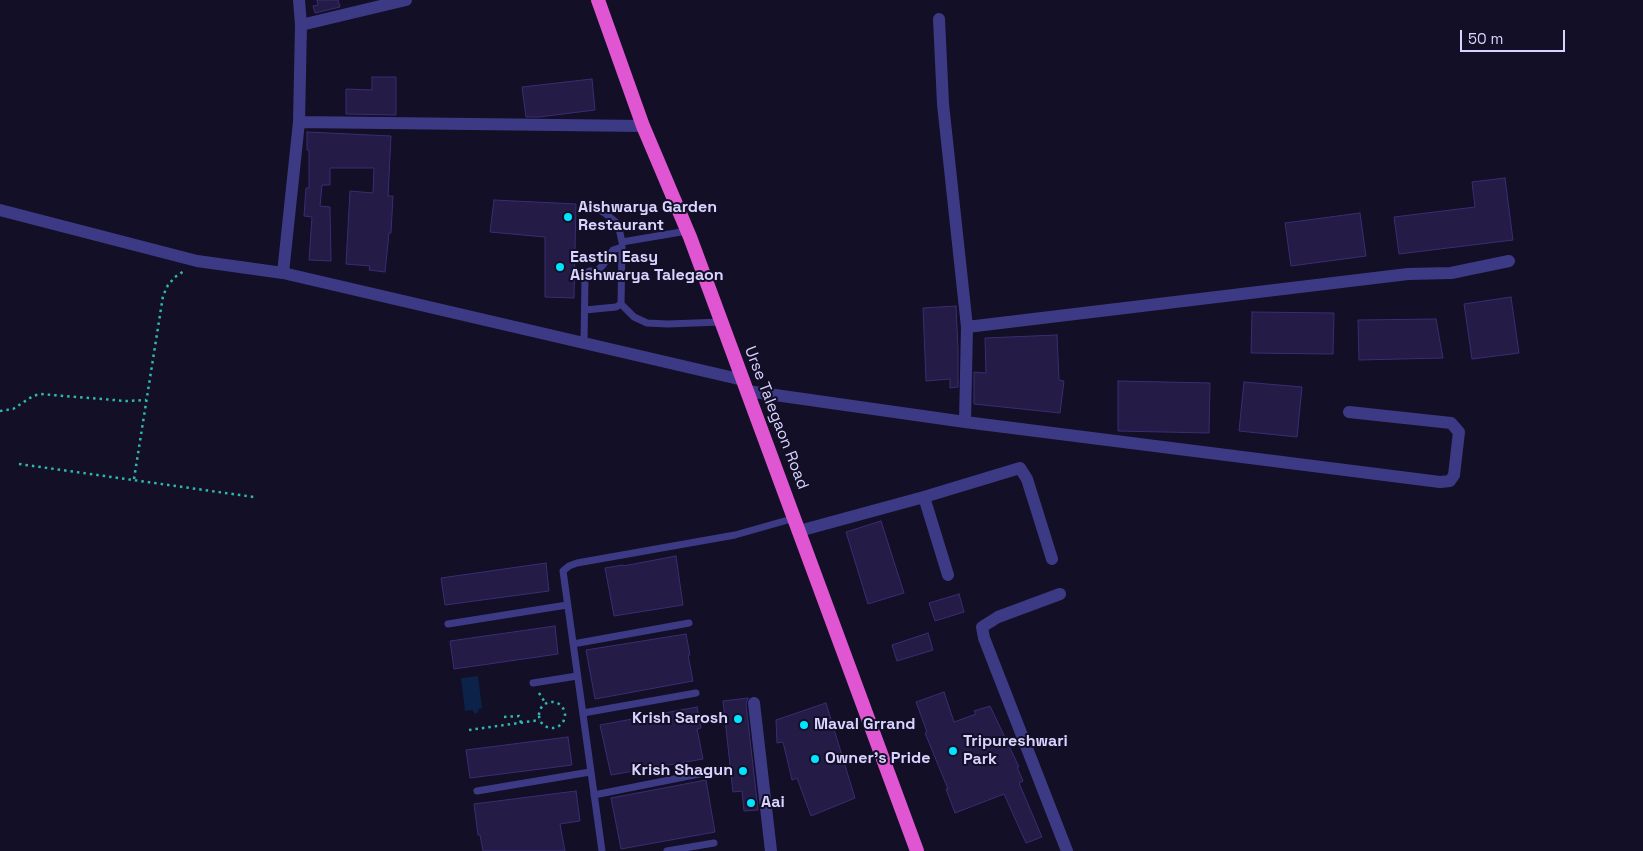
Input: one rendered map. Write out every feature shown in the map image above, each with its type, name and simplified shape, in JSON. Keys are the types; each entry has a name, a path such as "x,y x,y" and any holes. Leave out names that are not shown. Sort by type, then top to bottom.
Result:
{"highway":[{"name":"Urse Talegaon Road","path":"598,0 643,126 687,230 917,851"}],"street":[{"path":"283,273 299,122 301,25 299,0"},
{"path":"301,25 406,0"},
{"path":"939,18 943,104 967,327 965,422"},
{"path":"299,122 643,126"},
{"path":"0,210 197,261 283,273 584,343 745,386 965,422 1440,482 1450,481 1454,475 1459,432 1451,423 1349,412"},
{"path":"967,327 1408,274 1451,273 1509,262"},
{"path":"797,524 924,497 1020,468 1027,479 1052,559"},
{"path":"924,497 948,575"},
{"path":"1060,594 998,617 982,627 984,638 1067,851"},
{"path":"754,702 771,851"}],"lane":[{"path":"590,204 618,224 622,245 621,304 634,317 647,322 668,324 721,322"},
{"path":"584,343 585,277 590,271 597,271 604,265 613,250 622,245 687,230"},
{"path":"585,310 616,308 621,304"},
{"path":"602,851 563,572 569,566 577,563 797,524"},
{"path":"448,624 567,605"},
{"path":"573,644 689,623"},
{"path":"533,683 577,676"},
{"path":"583,713 696,693"},
{"path":"477,792 590,772"},
{"path":"594,795 709,772"},
{"path":"667,851 714,843"}],"path":[{"path":"134,480 163,296 168,285 175,277 197,261"},
{"path":"0,411 13,409 33,396 40,394 126,401 146,400"},
{"path":"19,464 254,497"},
{"path":"538,693 546,704"},
{"path":"550,702 560,704 565,712 564,722 556,728 547,727 540,720 540,711 550,702"},
{"path":"504,717 519,716 521,723"},
{"path":"469,730 540,720"}],"water":[{"path":"478,676 482,708 475,714 472,710 465,711 461,678"}],"building":[{"path":"317,0 338,0 340,7 315,13 313,6 318,5"},
{"path":"372,77 396,77 396,115 346,114 346,89 372,90"},
{"path":"592,79 595,110 526,117 522,87"},
{"path":"307,132 391,136 388,196 393,196 391,233 389,233 385,272 369,270 370,266 346,264 350,191 373,193 374,168 330,168 330,185 322,185 320,206 330,207 331,261 309,260 312,217 304,216 306,188 309,188"},
{"path":"1505,178 1513,240 1399,254 1394,217 1475,207 1472,182"},
{"name":"Eastin Easy Aishwarya Talegaon","path":"494,200 576,204 574,298 545,297 545,237 490,232"},
{"path":"1360,213 1366,256 1291,266 1285,223"},
{"path":"1511,297 1519,353 1472,359 1464,304"},
{"path":"956,306 958,387 950,388 950,379 926,381 923,308"},
{"path":"1252,312 1334,313 1333,354 1251,353"},
{"path":"1436,319 1443,358 1359,360 1358,320"},
{"path":"1057,335 1059,380 1064,381 1060,413 974,404 974,372 986,373 985,338"},
{"path":"1118,381 1210,383 1209,433 1118,431"},
{"path":"1244,382 1302,387 1297,437 1239,431"},
{"path":"881,521 904,593 868,604 846,532"},
{"path":"676,556 683,605 614,616 605,568"},
{"path":"546,563 549,591 445,605 441,578"},
{"path":"959,594 964,612 935,621 929,603"},
{"path":"555,626 558,654 454,669 450,641"},
{"path":"928,633 933,650 897,661 892,645"},
{"path":"686,634 693,681 595,699 586,650"},
{"path":"944,692 954,722 976,714 974,711 990,706 1019,767 1017,767 1023,781 1019,783 1042,837 1026,843 1004,794 955,813 946,789 948,789 925,733 927,732 916,702"},
{"path":"748,698 746,704 758,810 744,811 742,791 733,792 723,701"},
{"path":"826,703 855,798 811,816 797,778 792,780 783,742 777,743 776,720"},
{"path":"697,707 701,728 697,729 703,759 611,775 600,725"},
{"path":"568,737 572,765 470,778 466,750"},
{"path":"706,780 715,832 621,849 611,798"},
{"path":"576,791 580,821 560,824 565,851 483,851 480,835 478,835 474,804"}],"place":[{"name":"Aishwarya Garden Restaurant","path":"568,217"},
{"name":"Eastin Easy Aishwarya Talegaon","path":"560,267"},
{"name":"Krish Sarosh","path":"738,719"},
{"name":"Maval Grrand","path":"804,725"},
{"name":"Tripureshwari Park","path":"953,751"},
{"name":"Owner's Pride","path":"815,759"},
{"name":"Krish Shagun","path":"743,771"},
{"name":"Aai","path":"751,803"}]}
